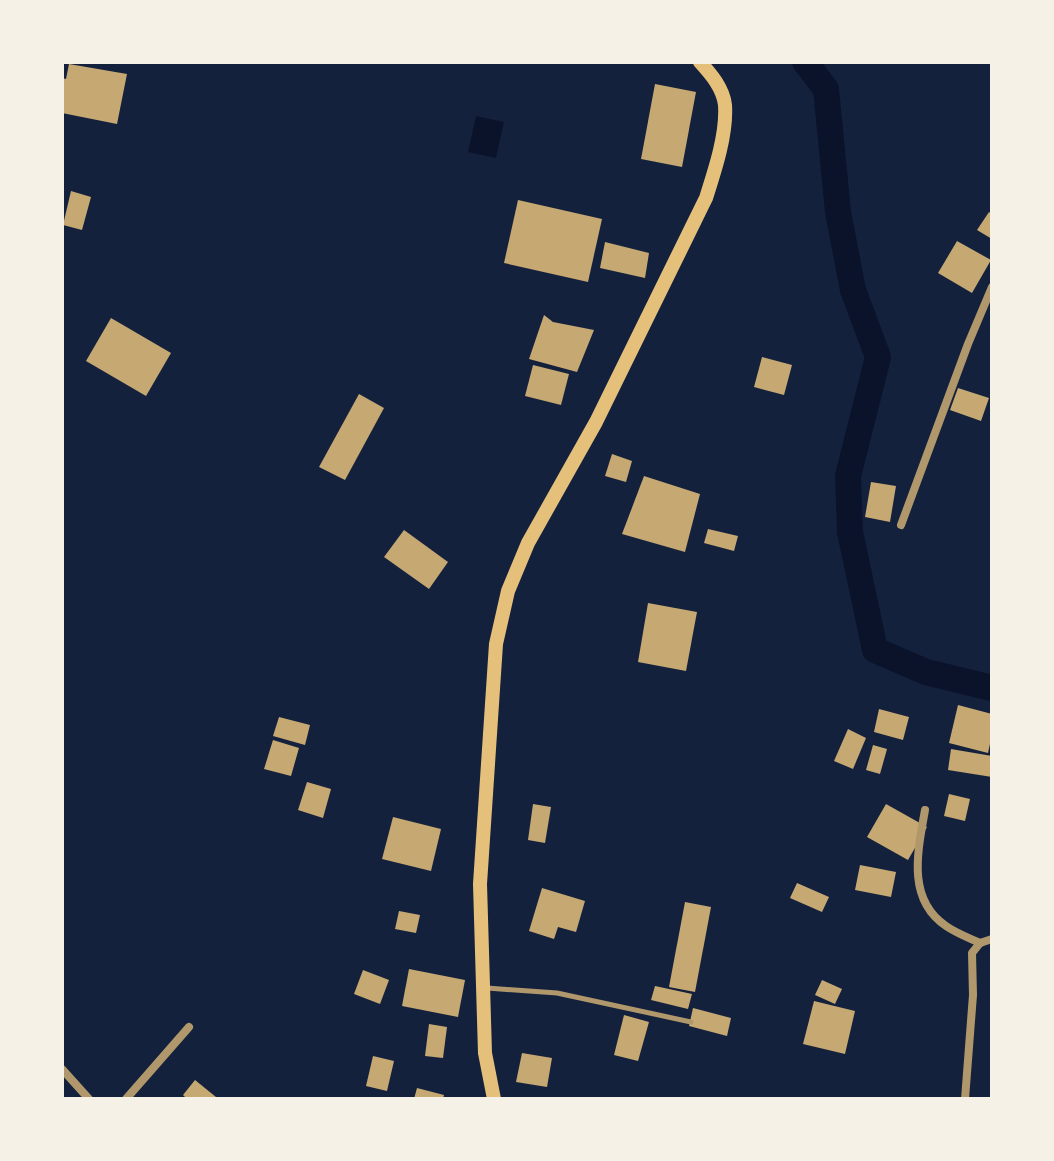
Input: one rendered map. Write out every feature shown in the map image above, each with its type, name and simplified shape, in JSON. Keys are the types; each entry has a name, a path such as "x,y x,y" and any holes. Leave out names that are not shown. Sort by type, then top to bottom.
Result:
{"main road":[{"path":"494,1099 485,1053 480,884 496,644 508,591 528,543 596,422 706,198 719,159 725,104 718,84 700,62"}],"street":[{"path":"901,525 992,287"},
{"path":"925,810 915,862 922,897 933,916 946,927 980,943"},
{"path":"965,1099 973,995 972,953 980,943 992,939"},
{"path":"126,1099 189,1027"},
{"path":"62,1069 89,1099"}],"lane":[{"path":"482,987 557,993 691,1022"}],"water":[{"path":"476,116 504,122 496,158 468,152"}],"building":[{"path":"69,64 127,74 117,124 62,113 62,78 66,79"},
{"path":"655,84 696,92 682,167 641,159"},
{"path":"71,191 91,197 82,230 63,225"},
{"path":"518,200 602,219 588,282 504,263"},
{"path":"989,212 992,214 992,239 977,230"},
{"path":"957,241 991,260 972,293 938,273"},
{"path":"605,242 649,253 645,278 600,268"},
{"path":"544,315 553,322 594,330 577,372 529,359"},
{"path":"111,318 171,353 146,396 86,361"},
{"path":"762,357 792,365 784,395 754,387"},
{"path":"533,365 569,374 561,405 525,396"},
{"path":"958,388 989,398 981,421 950,410"},
{"path":"359,394 384,408 345,480 319,467"},
{"path":"612,454 632,461 626,482 605,476"},
{"path":"644,476 700,494 685,552 622,534"},
{"path":"871,482 896,486 890,522 865,517"},
{"path":"708,529 738,536 734,551 704,543"},
{"path":"404,530 448,562 429,589 384,557"},
{"path":"648,603 697,612 686,671 638,662"},
{"path":"958,705 992,714 988,753 949,743"},
{"path":"879,709 909,717 903,740 874,732"},
{"path":"279,717 310,725 305,745 273,736"},
{"path":"848,729 866,738 853,769 834,761"},
{"path":"273,740 299,748 291,776 264,769"},
{"path":"873,745 887,749 880,774 866,770"},
{"path":"951,749 992,756 992,777 948,770"},
{"path":"307,782 331,789 323,818 298,810"},
{"path":"949,794 970,799 965,821 944,816"},
{"path":"533,804 551,807 545,843 528,840"},
{"path":"886,804 927,827 908,860 867,837"},
{"path":"393,817 441,829 431,871 382,859"},
{"path":"860,865 896,872 891,897 855,890"},
{"path":"797,883 829,897 822,912 790,898"},
{"path":"542,888 585,901 576,932 558,927 554,939 529,931"},
{"path":"685,902 711,907 695,992 669,987"},
{"path":"399,911 420,915 416,933 395,929"},
{"path":"409,969 465,980 458,1017 402,1006"},
{"path":"363,970 389,980 380,1004 354,994"},
{"path":"822,980 842,989 835,1004 815,995"},
{"path":"655,986 692,994 688,1009 651,1000"},
{"path":"814,1001 855,1011 845,1054 803,1044"},
{"path":"693,1008 731,1018 727,1036 689,1026"},
{"path":"624,1015 649,1022 638,1061 614,1055"},
{"path":"429,1024 447,1027 443,1058 425,1056"},
{"path":"522,1053 552,1058 547,1087 516,1082"},
{"path":"373,1056 394,1061 387,1091 366,1086"},
{"path":"195,1080 216,1097 187,1099 183,1095"},
{"path":"417,1088 444,1095 443,1099 414,1099"}],"waterway":[{"path":"805,62 826,89 838,212 853,290 878,357 848,476 850,532 875,650 926,672 992,688"}]}
